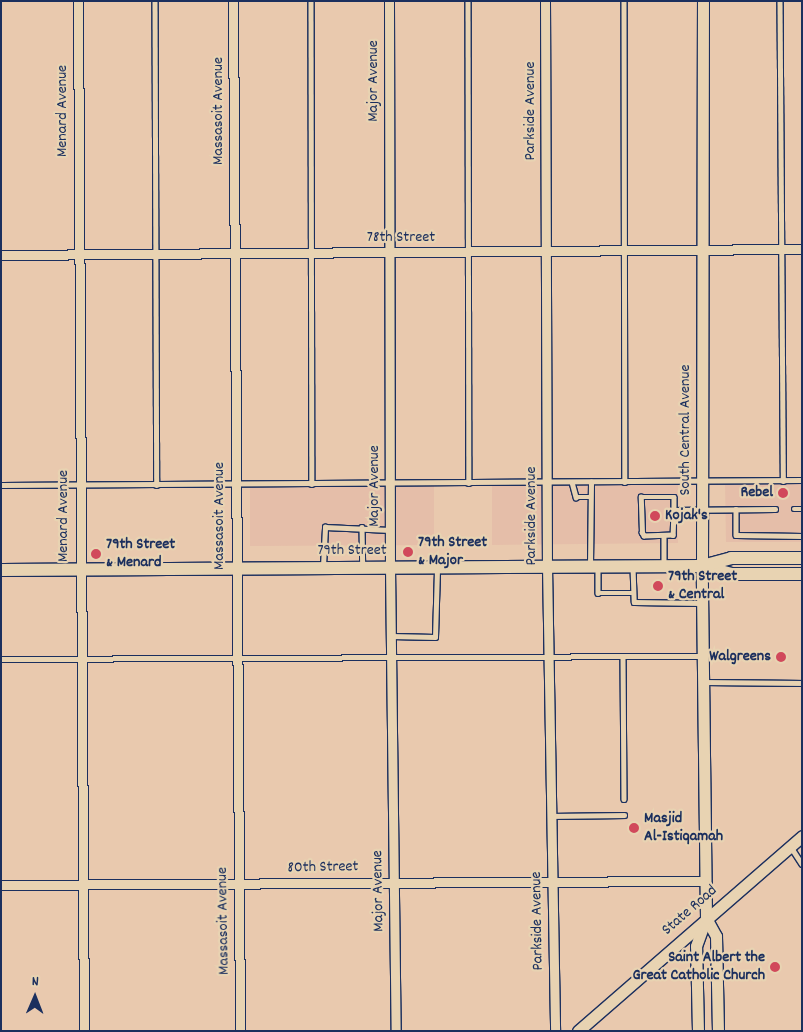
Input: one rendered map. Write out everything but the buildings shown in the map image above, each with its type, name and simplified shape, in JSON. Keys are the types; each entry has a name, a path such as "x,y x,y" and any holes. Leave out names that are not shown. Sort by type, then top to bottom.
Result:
{"main road":[{"name":"79th Street","path":"1,570 702,566 731,558 802,558"},
{"name":"79th Street","path":"702,566 731,574 802,574"}],"street":[{"name":"Menard Avenue","path":"78,1 79,569 84,1031"},
{"name":"Massasoit Avenue","path":"234,1 235,568 240,1031"},
{"name":"Major Avenue","path":"389,1 390,568 396,1031"},
{"name":"Parkside Avenue","path":"546,1 546,483 555,1031"},
{"name":"South Central Avenue","path":"698,1031 696,946 706,918 702,566 703,1"},
{"name":"78th Street","path":"1,255 234,252 389,254 802,249"},
{"name":"State Road","path":"578,1031 802,836"},
{"name":"80th Street","path":"1,885 706,881"},
{"name":"South Central Avenue","path":"706,918 716,936 718,1031"}],"lane":[{"path":"154,1 156,484"},
{"path":"311,1 312,484"},
{"path":"468,1 468,483"},
{"path":"624,1 625,482"},
{"path":"780,1 783,481"},
{"path":"1,485 802,480"},
{"path":"572,482 576,497 591,497"},
{"path":"591,482 594,566 598,593 634,593"},
{"path":"674,497 674,510 673,536 644,536 642,533 639,500 641,498 674,497"},
{"path":"674,510 774,509"},
{"path":"794,509 802,509"},
{"path":"736,510 736,535 802,536"},
{"path":"323,568 325,527 390,530"},
{"path":"362,528 363,568"},
{"path":"664,536 664,566"},
{"path":"632,566 634,602 703,603"},
{"path":"391,636 435,637 438,567"},
{"path":"624,656 624,799"},
{"path":"1,660 703,656"},
{"path":"704,682 802,683"},
{"path":"551,816 624,814"},
{"path":"790,846 802,864"}],"shaded area":[{"path":"802,480 802,542 726,542 725,481"},
{"path":"678,482 678,543 492,545 492,483"},
{"path":"434,483 434,545 250,546 250,484"}],"place":[{"name":"Rebel","path":"783,493"},
{"name":"Kojak's","path":"655,516"},
{"name":"79th Street & Major","path":"408,552"},
{"name":"79th Street & Menard","path":"96,554"},
{"name":"79th Street & Central","path":"658,586"},
{"name":"Walgreens","path":"781,657"},
{"name":"Masjid Al-Istiqamah","path":"634,828"},
{"name":"Saint Albert the Great Catholic Church","path":"775,967"}]}
